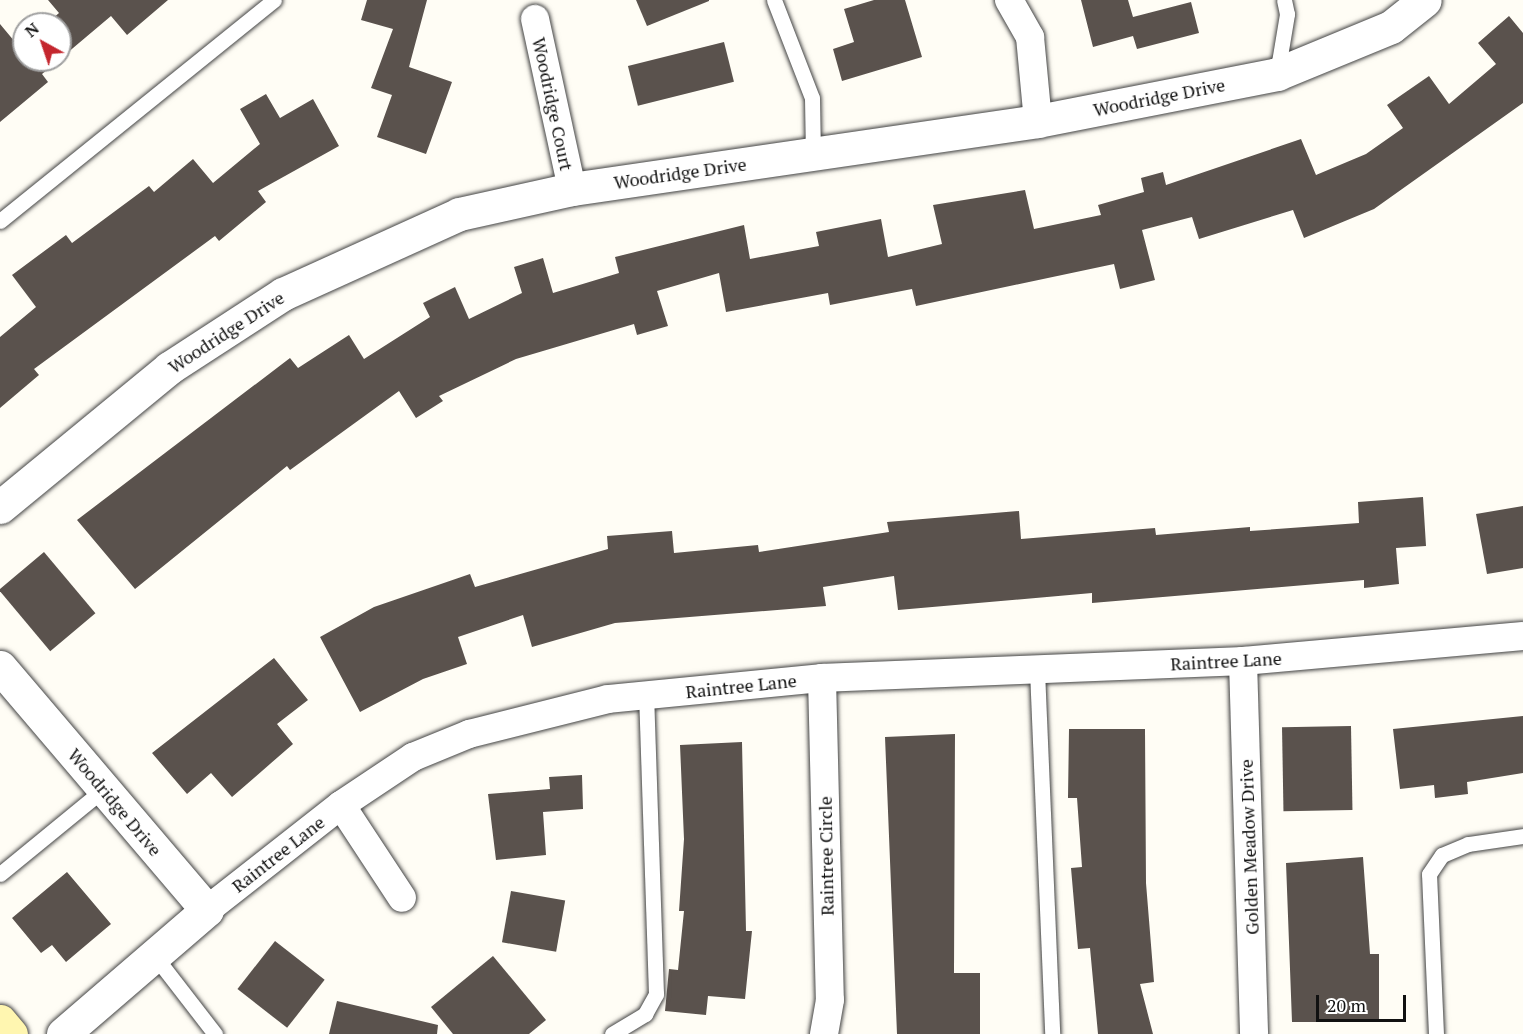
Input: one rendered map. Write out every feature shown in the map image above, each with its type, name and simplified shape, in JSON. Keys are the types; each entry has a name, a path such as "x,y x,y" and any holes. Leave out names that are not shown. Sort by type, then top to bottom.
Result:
{"main road":[{"path":"0,1021 11,1034"}],"street":[{"path":"1010,0 1030,37 1038,120"},
{"name":"Woodridge Drive","path":"0,507 170,368 284,294 459,214 572,189 1038,120 1277,74 1391,27 1425,0"},
{"name":"Woodridge Court","path":"535,19 572,189"},
{"name":"Raintree Lane","path":"63,1034 207,910 341,805 413,757 469,734 608,699 822,678 1243,661 1523,636"},
{"name":"Golden Meadow Drive","path":"1243,661 1254,1034"},
{"name":"Woodridge Drive","path":"0,667 207,910"},
{"name":"Raintree Circle","path":"822,678 830,1000 824,1034"},
{"path":"341,805 402,898"}],"lane":[{"path":"0,221 274,0"},
{"path":"774,0 812,98 813,154"},
{"path":"1277,74 1287,14 1284,0"},
{"path":"1037,670 1052,1034"},
{"path":"612,1034 645,1014 656,994 646,695"},
{"path":"0,874 104,789"},
{"path":"1436,1034 1429,874 1442,855 1468,844 1523,836"},
{"path":"154,955 215,1034"}],"building":[{"path":"48,0 168,0 127,35 111,16 72,49 72,12 58,12"},
{"path":"367,0 427,0 409,67 452,82 426,154 377,137 392,95 371,88 393,29 361,20"},
{"path":"636,0 709,0 709,1 647,26"},
{"path":"874,0 905,0 922,57 842,81 833,49 854,42 844,9"},
{"path":"1081,0 1128,0 1133,17 1191,2 1199,33 1137,49 1133,36 1093,47"},
{"path":"1509,16 1523,33 1523,103 1374,209 1304,238 1293,210 1199,239 1192,217 1142,230 1155,280 1120,289 1114,264 916,306 912,289 830,305 828,293 726,312 719,273 657,291 668,326 637,335 634,324 516,359 439,396 443,401 416,418 399,391 290,470 287,466 135,589 77,520 290,358 298,368 349,335 364,359 430,317 423,303 455,287 469,319 522,293 514,267 543,258 553,293 619,273 615,257 744,225 750,259 819,246 816,232 881,219 888,257 942,244 933,205 1025,190 1034,229 1101,215 1098,205 1144,192 1141,178 1163,172 1166,185 1301,139 1316,175 1366,154 1403,128 1387,105 1429,76 1449,104 1496,64 1478,43"},
{"path":"0,24 12,38 12,72 44,72 42,74 48,82 0,122"},
{"path":"724,42 734,82 638,106 628,66"},
{"path":"266,94 280,118 313,99 339,146 258,191 266,202 219,241 215,236 34,369 39,375 0,408 0,337 36,307 12,275 66,235 72,243 149,186 154,192 193,159 213,183 260,144 240,109"},
{"path":"1423,497 1426,546 1396,548 1399,584 1364,588 1364,580 1092,603 1092,593 898,610 894,576 823,587 826,606 615,623 532,647 523,615 458,637 467,664 423,679 360,712 320,637 374,607 470,574 475,587 608,549 607,536 672,531 674,553 758,545 759,552 889,532 887,522 1019,511 1021,539 1155,528 1156,535 1250,527 1250,531 1359,523 1358,502"},
{"path":"1523,506 1523,568 1487,574 1476,514"},
{"path":"44,552 95,613 50,651 0,591 0,589"},
{"path":"274,658 308,700 277,724 293,744 232,797 211,773 187,794 152,753"},
{"path":"1523,716 1523,773 1467,782 1468,794 1435,798 1434,785 1400,789 1393,729"},
{"path":"1351,726 1352,810 1283,811 1282,727"},
{"path":"1069,729 1145,729 1146,883 1154,982 1140,984 1153,1034 1098,1034 1090,948 1078,949 1071,868 1082,867 1077,798 1068,798"},
{"path":"955,734 954,973 980,973 980,1034 897,1034 885,737"},
{"path":"742,742 746,931 752,931 745,999 708,996 706,1015 665,1011 669,969 678,970 684,911 679,911 684,839 680,745"},
{"path":"582,775 583,809 543,812 546,855 496,860 488,794 550,789 549,777"},
{"path":"1363,857 1370,954 1379,954 1379,1022 1292,1022 1286,863"},
{"path":"67,872 111,924 66,962 52,945 41,953 12,918"},
{"path":"511,891 565,901 556,952 502,942"},
{"path":"275,941 325,980 287,1028 237,989"},
{"path":"493,956 546,1020 529,1034 453,1034 431,1007"},
{"path":"337,1001 438,1025 437,1034 329,1034"}]}
